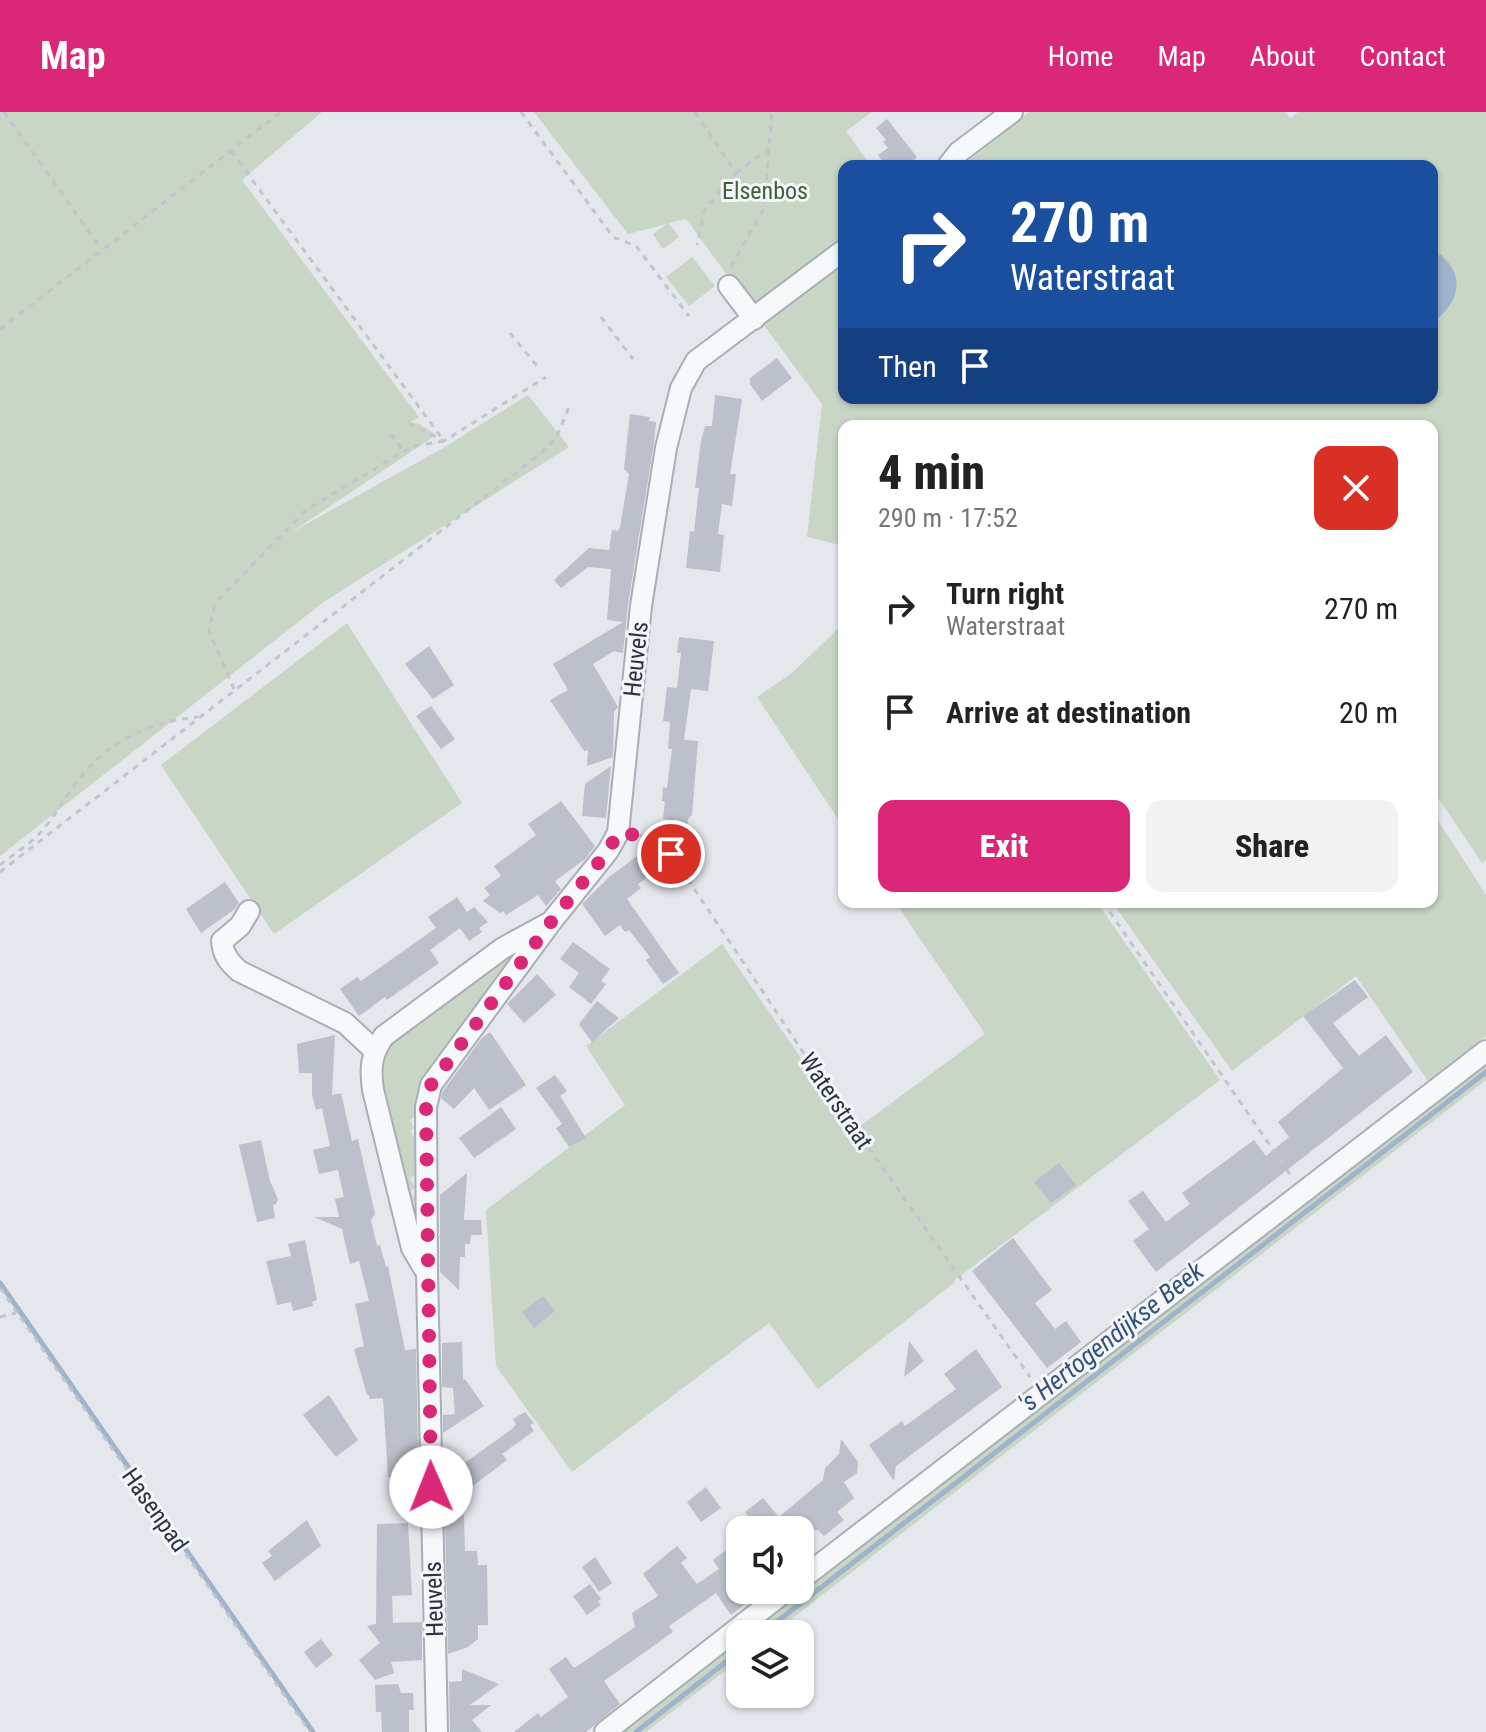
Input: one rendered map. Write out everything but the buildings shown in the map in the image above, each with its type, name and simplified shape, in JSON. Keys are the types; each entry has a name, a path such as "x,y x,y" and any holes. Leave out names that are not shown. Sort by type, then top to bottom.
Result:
{"street":[{"path":"953,160 1012,112"},
{"path":"730,277 754,319 838,255"},
{"name":"Heuvels","path":"437,1732 426,1107 431,1085 551,922 608,851 618,833 641,606 676,401 696,361 754,319"},
{"path":"249,911 240,926 222,941 223,951 230,963 239,971 345,1023 374,1050"},
{"name":"Heuvels","path":"427,1274 412,1248 373,1090 371,1069 374,1050 384,1036 503,948 551,922"},
{"path":"814,1569 1486,1051"},
{"path":"605,1732 769,1604"}],"path":[{"path":"4,112 102,250"},
{"path":"0,329 281,112"},
{"path":"521,112 613,237 636,246 689,316"},
{"path":"695,112 736,173"},
{"path":"730,277 764,208 772,112"},
{"path":"697,245 705,209 736,173 769,149"},
{"path":"231,151 444,441"},
{"path":"601,317 633,359"},
{"path":"510,333 537,366"},
{"path":"234,689 209,631 215,603 306,510 413,446 444,441 546,377"},
{"path":"0,872 539,455 556,438 569,407"},
{"path":"409,423 444,441"},
{"path":"391,434 404,452"},
{"path":"0,865 34,839 57,812 76,782 128,735 150,725 198,717"},
{"name":"Waterstraat","path":"618,833 657,837 671,854 833,1097 1043,1394"},
{"path":"1107,908 1301,1191"},
{"name":"Hasenpad","path":"0,1288 310,1732"},
{"path":"0,1317 17,1312"}],"green space":[{"path":"0,112 322,112 242,180 419,417 410,422 418,423 436,435 292,532 445,447 528,395 569,447 325,601 0,856"},
{"name":"Elsenbos","path":"534,112 872,112 846,131 867,160 838,160 838,404 1438,404 1438,160 969,160 1029,112 1286,112 1290,118 1298,112 1486,112 1486,860 1482,863 1438,798 1438,420 838,420 838,545 807,537 822,404 686,219 669,223 679,237 663,249 653,234 667,224 628,234"},
{"path":"692,257 715,286 689,306 666,277"},
{"path":"347,623 462,803 274,934 161,765"},
{"path":"838,629 838,819 757,697 792,673"},
{"path":"1438,820 1486,895 1486,1036 1428,1081 1356,976 1232,1071 1116,908 1438,908"},
{"path":"899,908 1101,908 1220,1080 954,1278 955,1282 818,1389 769,1323 572,1472 496,1366 486,1210 625,1105 586,1046 722,944 852,1132 985,1034"},
{"path":"513,949 519,953 458,1031 457,1042 449,1042 441,1053 441,1063 431,1065 425,1075 421,1128 414,1117 410,1120 414,1128 410,1131 420,1147 422,1187 415,1175 410,1178 415,1188 410,1191 415,1200 411,1203 422,1222 417,1235 376,1084 382,1048"},
{"path":"1486,1062 1486,1080 814,1601 814,1584"},
{"path":"788,1604 811,1604 790,1620 767,1620"},
{"path":"726,1652 726,1670 646,1732 622,1732"}],"water":[{"path":"1441,255 1454,273 1456,290 1448,308 1438,318 1438,256"}],"waterway":[{"name":"'s Hertogendijkse Beek","path":"779,1620 1486,1072"},
{"path":"0,1283 313,1732"},
{"name":"'s Hertogendijkse Beek","path":"636,1732 726,1662"}],"route":[{"path":"431,1487 426,1107 431,1085 551,922 608,851 618,833 657,837 671,854"}]}
